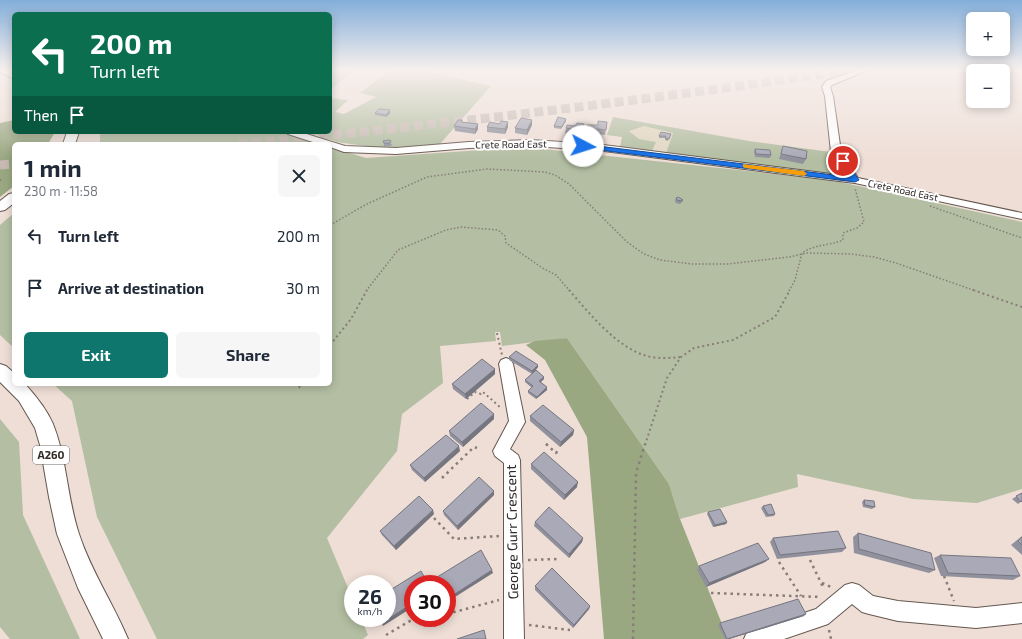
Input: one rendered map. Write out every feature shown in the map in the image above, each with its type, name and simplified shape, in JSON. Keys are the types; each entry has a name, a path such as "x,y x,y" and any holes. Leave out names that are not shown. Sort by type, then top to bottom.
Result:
{"main road":[{"path":"0,207 12,198"},
{"name":"A260","path":"0,371 12,382"},
{"name":"A260","path":"16,386 28,400 44,425 50,445 59,497 68,534 86,580 116,639"}],"street":[{"path":"829,100 836,152 855,184"},
{"name":"Crete Road East","path":"298,134 324,142"},
{"name":"Crete Road East","path":"332,145 344,149 396,151 530,142 596,147 855,184 1022,216"},
{"name":"George Gurr Crescent","path":"506,364 518,422 501,451 512,460 514,639"},
{"path":"754,639 821,617 852,592 869,605 898,611 976,618 1022,613"}],"path":[{"path":"332,224 367,204 427,177 487,169 545,172 556,175 570,184 627,242 644,254 660,260 692,264 727,264 789,257 802,253 811,248 836,243 843,240 843,233 858,228 864,222 855,184"},
{"path":"924,204 1022,238"},
{"path":"332,343 351,319 369,286 398,250 446,230 461,227 498,230 505,236 506,243 512,248 544,270 556,275 604,329 615,335 626,346 654,359 681,357"},
{"path":"802,253 823,252 874,257 943,279 1022,307"},
{"path":"633,639 636,473 667,378 681,357 694,348 732,340 775,317 795,280 802,253"},
{"path":"497,333 503,362 506,364"},
{"path":"467,399 476,392 480,394 483,392 503,409"},
{"path":"546,444 556,452 559,449"},
{"path":"442,478 474,447 477,448"},
{"path":"434,518 454,539 501,536"},
{"path":"524,560 558,559"},
{"path":"810,560 822,585 831,587"},
{"path":"779,562 801,596"},
{"path":"944,576 956,606"},
{"path":"711,593 827,597"},
{"path":"456,612 500,600"},
{"path":"386,635 404,624"},
{"path":"526,625 570,630"}],"shaded area":[{"path":"644,126 673,132 666,153 652,151 655,142 639,139 629,131"}],"green space":[{"path":"332,100 348,100 335,112 344,114 371,100 479,100 439,145 380,148 337,142 315,134 332,134"},
{"path":"613,117 749,141 831,152 841,175 666,153 673,133 644,126 629,131 639,139 656,142 652,151 620,147 622,137 607,135"},
{"path":"12,120 12,134 54,134 49,142 12,142 12,188 0,197 0,123"},
{"path":"100,134 289,134 315,142 100,142"},
{"path":"332,148 366,158 481,150 543,149 831,180 1022,222 1022,489 977,503 913,499 797,474 798,487 680,519 669,484 567,338 502,346 500,332 495,332 496,341 440,346 443,383 402,414 397,451 327,538 344,579 344,627 365,627 368,635 363,639 157,639 97,517 72,401 55,386 332,386"},
{"path":"12,215 12,346 0,335 0,225"},
{"path":"567,338 669,484 680,519 728,639 604,639 587,437 545,360 526,345 535,341"},
{"path":"0,419 19,442 23,515 80,639 10,639 0,627"}],"building":[{"path":"379,109 390,110 386,115 375,113"},
{"path":"558,117 566,119 562,127 554,126"},
{"path":"521,118 532,120 527,130 515,128"},
{"path":"458,120 462,120 461,122 478,124 475,129 454,126"},
{"path":"501,121 508,122 505,129 487,127 490,122 499,124"},
{"path":"598,121 607,122 606,130 597,129 596,135 586,134 587,125 598,125"},
{"path":"577,123 584,124 581,131 566,128 567,125 575,126"},
{"path":"661,132 671,134 669,139 665,138 666,136 659,136"},
{"path":"383,141 391,141 390,143 384,143"},
{"path":"783,146 807,151 806,159 781,154"},
{"path":"755,149 770,150 771,155 756,154"},
{"path":"678,197 683,200 677,200 676,198"},
{"path":"516,351 538,365 532,371 509,357"},
{"path":"482,359 495,369 465,394 452,384"},
{"path":"536,370 544,377 539,381 547,387 537,397 528,391 533,386 525,380"},
{"path":"481,403 494,414 462,442 449,431"},
{"path":"543,405 574,430 561,442 530,416"},
{"path":"446,435 459,446 424,478 410,465"},
{"path":"544,452 578,482 565,495 531,464"},
{"path":"479,477 494,491 457,526 443,511"},
{"path":"1022,493 1022,501 1021,502 1016,496"},
{"path":"419,496 433,510 394,546 380,531"},
{"path":"864,500 874,501 875,507 865,505"},
{"path":"771,504 775,514 768,515 763,506"},
{"path":"549,507 583,538 569,554 535,522"},
{"path":"720,509 727,522 715,525 708,512"},
{"path":"838,531 846,548 780,555 773,538"},
{"path":"858,533 931,553 935,570 859,549"},
{"path":"1022,537 1022,545 1018,541"},
{"path":"758,543 769,559 709,583 699,566"},
{"path":"481,550 492,570 456,593 456,575 440,575"},
{"path":"940,555 1011,558 1020,576 948,573"},
{"path":"552,568 590,606 574,625 535,586"},
{"path":"421,571 423,575 415,575"},
{"path":"404,582 404,609 396,614 396,586"},
{"path":"798,599 806,614 727,639 720,623"},
{"path":"484,630 486,639 457,639"}],"tunnel":[{"path":"259,142 392,129 635,100"},
{"path":"0,165 12,164"}],"slow traffic":[{"path":"745,166 804,174"}],"route":[{"path":"583,146 855,180 843,161"}]}
